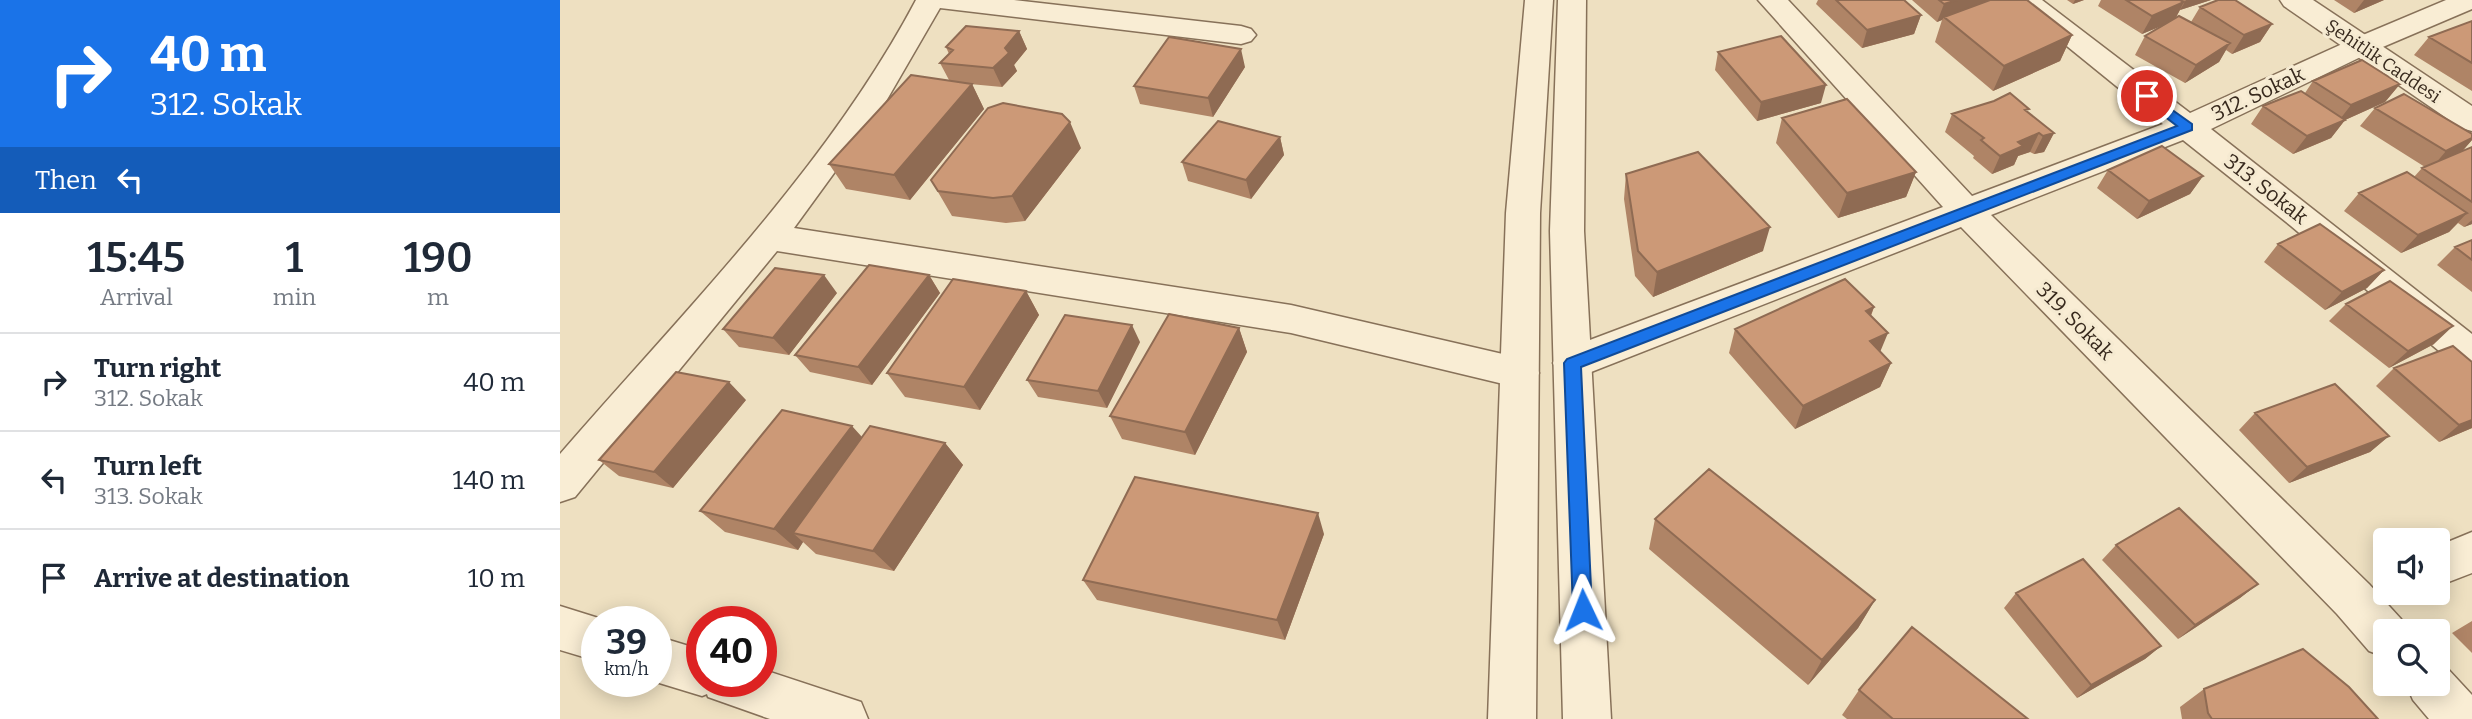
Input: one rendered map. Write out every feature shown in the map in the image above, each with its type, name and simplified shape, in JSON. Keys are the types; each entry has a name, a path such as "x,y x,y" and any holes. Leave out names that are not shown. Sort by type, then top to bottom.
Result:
{"street":[{"path":"560,484 769,237 873,101 909,43 930,0"},
{"path":"940,0 1241,35"},
{"path":"1512,719 1523,213 1539,0"},
{"path":"1572,0 1567,231 1587,719"},
{"name":"319. Sokak","path":"1772,0 1965,210 2369,593 2379,619"},
{"name":"313. Sokak","path":"2024,0 2303,217 2472,356"},
{"name":"Şehitlik Caddesi","path":"2294,0 2472,121"},
{"name":"312. Sokak","path":"1572,363 2187,127 2361,46 2470,0"},
{"path":"769,237 1292,320 1520,373"},
{"path":"2450,561 2472,552"},
{"path":"560,628 581,634"},
{"path":"2441,696 2461,719"},
{"path":"775,697 844,719"}],"building":[{"path":"1836,0 1904,0 1921,15 1867,30"},
{"path":"1939,0 1957,0 1944,4"},
{"path":"1990,0 2027,0 2072,35 2004,66 1944,17"},
{"path":"2126,0 2180,0 2184,2 2152,16"},
{"path":"2218,0 2235,0 2272,24 2244,35 2200,7"},
{"path":"2179,16 2230,43 2196,65 2145,36"},
{"path":"2472,21 2472,63 2429,37"},
{"path":"966,26 1019,31 1005,48 1009,53 993,68 940,63 953,50 946,47"},
{"path":"1781,36 1826,85 1761,102 1718,52"},
{"path":"1169,37 1241,49 1208,98 1134,86"},
{"path":"2362,60 2400,84 2351,105 2313,81"},
{"path":"911,75 972,84 894,175 829,164"},
{"path":"2301,91 2345,120 2307,136 2263,106"},
{"path":"2010,93 2029,109 2025,110 2054,133 2043,136 2039,133 2018,142 2023,146 2000,156 1981,140 1984,138 1952,114"},
{"path":"2404,94 2472,134 2472,138 2446,151 2375,108"},
{"path":"1847,99 1916,172 1847,193 1782,118"},
{"path":"1003,103 1062,114 1070,122 1012,196 993,198 938,191 931,180 988,108"},
{"path":"1218,121 1280,137 1246,180 1182,162"},
{"path":"2162,146 2203,176 2149,201 2108,170"},
{"path":"2472,147 2472,202 2422,168"},
{"path":"1698,152 1770,227 1657,272 1638,251 1626,174"},
{"path":"2407,172 2467,213 2418,235 2359,193"},
{"path":"2320,224 2384,270 2342,292 2278,244"},
{"path":"2472,240 2472,260 2455,247"},
{"path":"869,265 929,275 858,367 795,355"},
{"path":"775,268 824,275 773,338 723,329"},
{"path":"953,279 1026,291 964,387 887,373"},
{"path":"1845,279 1874,307 1866,311 1888,333 1870,341 1891,363 1803,406 1735,329"},
{"path":"2390,281 2453,326 2408,351 2346,304"},
{"path":"1169,314 1239,328 1185,432 1110,416"},
{"path":"1065,315 1132,325 1098,391 1027,380"},
{"path":"2453,346 2472,362 2472,420 2459,425 2394,368"},
{"path":"676,372 729,382 654,472 599,460"},
{"path":"2335,384 2389,436 2307,467 2255,413"},
{"path":"782,410 852,426 774,529 700,511"},
{"path":"870,426 945,443 873,551 793,533"},
{"path":"1709,469 1875,600 1822,660 1655,519"},
{"path":"1135,477 1318,513 1277,620 1083,580"},
{"path":"2179,508 2258,584 2195,625 2116,545"},
{"path":"2083,559 2161,646 2091,685 2016,593"},
{"path":"1912,627 2028,719 1893,719 1859,690"},
{"path":"2303,649 2349,687 2378,719 2212,719 2208,713 2204,689"}],"route":[{"path":"1583,610 1572,363 2187,127 2147,96"}]}
